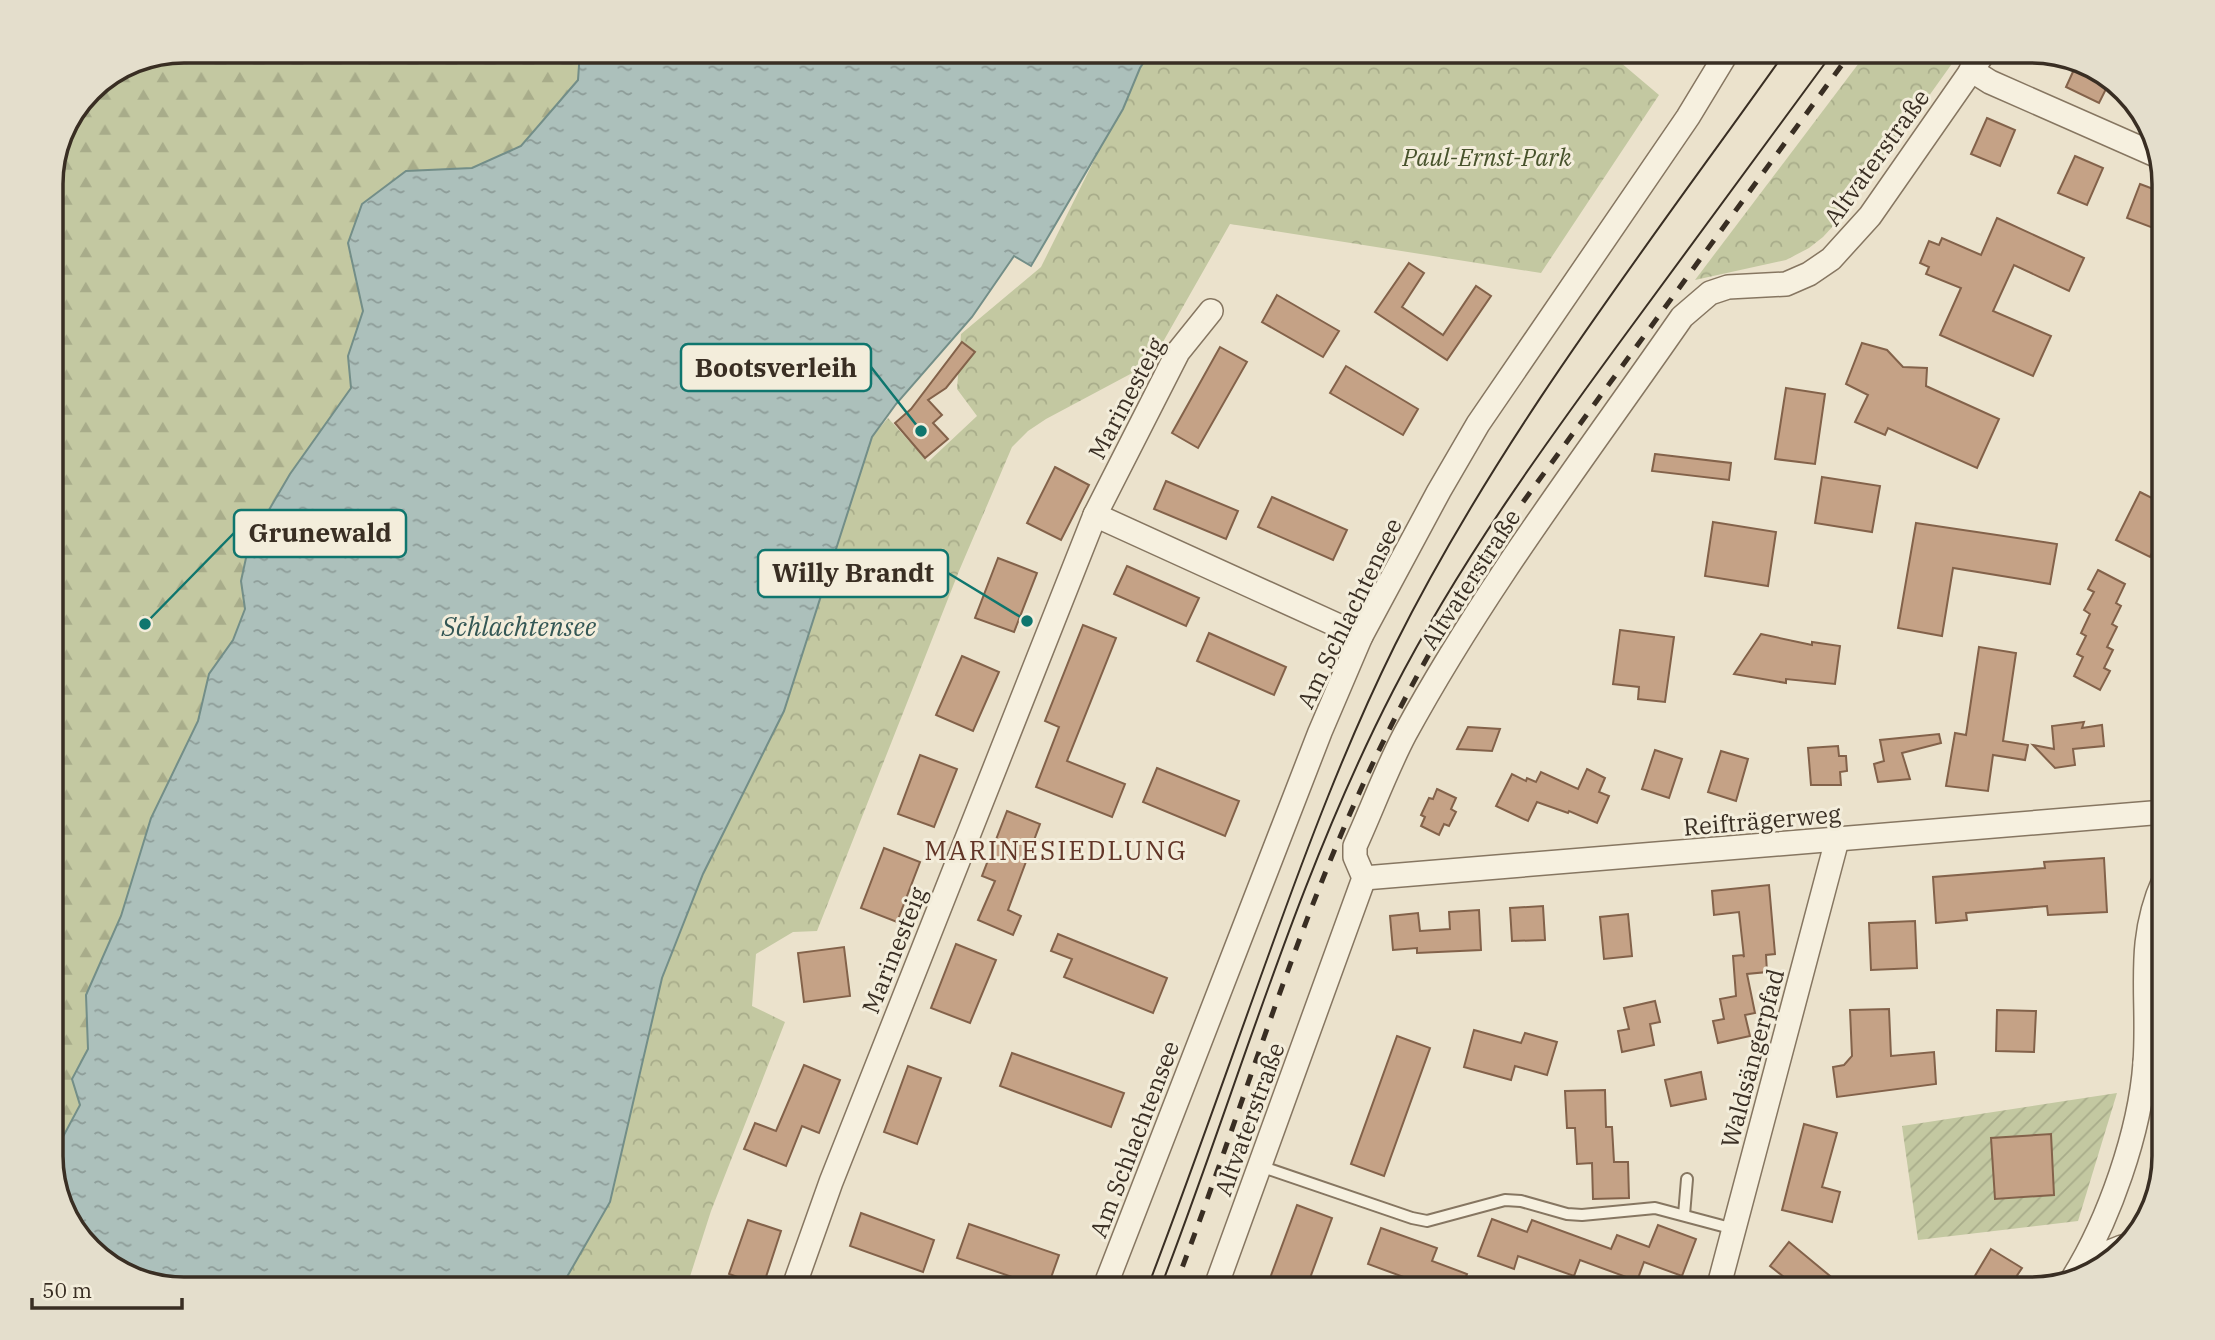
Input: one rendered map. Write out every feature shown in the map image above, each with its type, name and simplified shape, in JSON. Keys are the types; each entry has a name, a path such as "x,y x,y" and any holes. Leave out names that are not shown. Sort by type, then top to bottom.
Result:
{"street":[{"name":"Am Schlachtensee","path":"1109,1277 1320,732 1361,636 1438,491 1478,424 1688,117 1721,63"},
{"name":"Altvaterstraße","path":"1219,1277 1364,877 1355,857 1355,846 1404,736 1461,638 1522,544 1682,317 1710,293 1728,287 1786,284 1832,259 1870,216 1976,63"},
{"path":"1971,70 1990,82 2148,151"},
{"name":"Marinesteig","path":"797,1277 831,1182 1095,515 1178,352 1211,311"},
{"path":"1095,515 1361,636"},
{"name":"Reifträgerweg","path":"1364,877 2152,813"},
{"name":"Waldsängerpfad","path":"1721,1277 1837,840"},
{"path":"2080,1267 2091,1248 2126,1156 2142,1088 2145,1062 2144,954 2152,912"},
{"path":"2145,1062 2152,1064"},
{"path":"2091,1248 2105,1252"}],"lane":[{"path":"1259,1166 1400,1214 1427,1220 1505,1200 1521,1201 1575,1215 1655,1208 1734,1228"},
{"path":"1684,1215 1687,1179"}],"green space":[{"path":"579,63 578,80 521,146 472,168 406,171 348,243 363,311 348,356 351,388 290,474 241,581 245,609 233,640 210,674 198,721 151,818 121,916 86,995 88,1049 72,1079 80,1104 63,1136 63,176 67,153 76,131 88,110 104,93 145,69 169,64"},
{"name":"Paul-Ernst-Park","path":"1143,63 1621,63 1659,95 1541,273 1230,224 1151,363 1046,419 1028,431 1012,447 959,571 817,931 793,932 756,954 752,1006 785,1022 711,1211 690,1277 567,1277 610,1202 662,978 703,874 784,711 872,437 888,418 928,462 977,416 957,389 961,334 1041,267"},
{"path":"1859,63 1952,63 1846,212 1823,237 1786,260 1695,280"},
{"path":"2117,1093 2078,1221 1918,1240 1902,1126"}],"water":[{"name":"Schlachtensee","path":"579,63 1143,63 1123,109 1031,266 1014,256 972,317 896,404 872,437 784,711 703,874 662,978 610,1202 567,1277 184,1277 138,1268 110,1252 88,1230 69,1195 65,1179 63,1137 80,1105 72,1079 88,1049 86,995 121,916 151,818 198,721 209,674 233,640 245,609 241,581 249,544 290,474 351,388 348,356 363,311 348,243 362,204 406,171 472,168 521,146 578,80"}],"building":[{"path":"2073,71 2106,89 2099,103 2066,87"},
{"path":"1987,118 2015,130 2000,166 1971,154"},
{"path":"2075,156 2103,168 2087,205 2058,193"},
{"path":"2140,184 2152,188 2152,227 2127,218"},
{"path":"1997,218 2084,258 2069,291 2014,265 1993,311 2051,336 2033,376 1940,335 1961,288 1926,274 1929,267 1920,263 1929,241 1939,245 1942,238 1981,255"},
{"path":"1409,263 1424,273 1402,307 1443,335 1476,286 1491,296 1447,360 1375,312"},
{"path":"1277,295 1339,331 1323,357 1262,322"},
{"path":"962,342 975,352 946,388 928,400 942,415 933,423 948,439 925,458 895,423 911,409"},
{"path":"1862,343 1887,350 1903,367 1927,368 1926,386 1999,419 1977,468 1888,428 1885,435 1855,422 1868,395 1846,384"},
{"path":"1220,347 1247,362 1198,448 1172,433"},
{"path":"1346,366 1418,409 1403,435 1330,393"},
{"path":"1786,388 1825,394 1815,464 1775,459"},
{"path":"1655,454 1731,463 1729,480 1652,471"},
{"path":"1055,467 1089,485 1061,540 1027,523"},
{"path":"1822,477 1880,486 1872,532 1815,523"},
{"path":"1166,481 1238,511 1226,539 1154,509"},
{"path":"2140,492 2152,498 2150,557 2116,540"},
{"path":"1272,497 1347,530 1333,560 1258,527"},
{"path":"1713,522 1776,532 1768,586 1705,576"},
{"path":"1916,523 2057,544 2050,584 1953,568 1942,636 1898,628"},
{"path":"998,558 1037,573 1014,632 975,618"},
{"path":"1127,566 1199,598 1186,626 1114,594"},
{"path":"2098,570 2125,584 2116,603 2121,606 2112,624 2117,627 2107,647 2113,650 2104,668 2110,671 2100,690 2074,676 2083,657 2077,654 2086,636 2081,633 2090,614 2084,610 2094,592 2088,589"},
{"path":"1083,625 1116,638 1067,761 1125,784 1112,817 1036,787 1059,727 1045,721"},
{"path":"1620,630 1674,637 1665,702 1638,699 1639,687 1613,684"},
{"path":"1209,633 1286,667 1274,695 1197,661"},
{"path":"1761,634 1812,645 1812,642 1840,646 1835,684 1786,679 1786,683 1734,674"},
{"path":"1979,647 2016,653 2003,741 2028,745 2025,760 1993,755 1988,791 1946,786 1955,733 1966,735"},
{"path":"962,656 999,672 973,731 936,715"},
{"path":"2084,722 2082,728 2102,725 2104,746 2073,749 2075,765 2055,768 2033,745 2054,749 2052,726"},
{"path":"1468,727 1500,729 1492,751 1457,749"},
{"path":"1939,734 1941,743 1902,753 1910,779 1878,782 1874,764 1884,761 1880,740"},
{"path":"1838,746 1839,756 1846,756 1847,771 1840,772 1841,785 1811,785 1808,748"},
{"path":"1655,750 1682,759 1669,798 1642,789"},
{"path":"1721,751 1748,759 1736,801 1708,792"},
{"path":"920,755 957,769 934,827 898,814"},
{"path":"1157,768 1239,801 1225,836 1143,802"},
{"path":"1587,769 1605,778 1599,792 1609,796 1597,823 1537,802 1528,821 1496,806 1512,774 1526,781 1527,778 1536,782 1541,772 1578,789"},
{"path":"1437,789 1456,798 1451,809 1456,812 1449,826 1444,824 1439,835 1421,826 1425,817 1421,815"},
{"path":"1007,811 1040,824 1008,910 1021,916 1013,935 978,920 995,881 982,876"},
{"path":"884,848 920,862 897,922 861,908"},
{"path":"2104,858 2107,912 2048,915 2047,906 1966,913 1967,920 1936,923 1933,877 2045,868 2044,862"},
{"path":"1769,885 1775,954 1766,955 1767,972 1747,974 1755,1013 1745,1015 1750,1036 1718,1043 1713,1021 1724,1019 1720,999 1736,996 1733,956 1744,957 1739,912 1714,915 1712,891"},
{"path":"1543,906 1545,940 1512,941 1510,908"},
{"path":"1479,910 1481,950 1417,953 1417,948 1393,950 1390,916 1418,913 1420,931 1450,929 1449,912"},
{"path":"1628,914 1632,956 1604,959 1600,917"},
{"path":"1915,921 1917,968 1871,970 1869,923"},
{"path":"1058,934 1167,978 1153,1013 1064,977 1072,959 1051,951"},
{"path":"956,944 996,960 970,1023 931,1008"},
{"path":"844,947 850,996 804,1002 798,953"},
{"path":"1655,1001 1660,1022 1650,1024 1654,1045 1622,1052 1618,1031 1629,1029 1624,1008"},
{"path":"1889,1009 1891,1056 1934,1052 1936,1084 1837,1097 1833,1067 1844,1065 1852,1056 1850,1010"},
{"path":"1997,1010 2036,1011 2034,1052 1996,1051"},
{"path":"1474,1030 1521,1043 1525,1033 1557,1042 1547,1075 1515,1066 1511,1080 1464,1067"},
{"path":"1397,1036 1430,1048 1384,1176 1351,1164"},
{"path":"1012,1053 1124,1093 1111,1127 1000,1086"},
{"path":"804,1065 840,1080 819,1133 802,1126 786,1166 744,1149 755,1123 776,1131"},
{"path":"908,1066 941,1078 917,1144 884,1132"},
{"path":"1701,1072 1706,1099 1671,1106 1665,1080"},
{"path":"1605,1090 1606,1127 1612,1127 1614,1162 1628,1162 1629,1198 1593,1199 1592,1163 1577,1164 1575,1128 1567,1128 1565,1091"},
{"path":"1804,1124 1837,1133 1822,1187 1840,1192 1832,1222 1782,1210"},
{"path":"2051,1134 2054,1195 1995,1199 1991,1138"},
{"path":"1297,1205 1332,1218 1310,1277 1270,1277"},
{"path":"861,1213 934,1240 923,1272 850,1246"},
{"path":"1492,1219 1527,1232 1532,1220 1611,1249 1617,1235 1649,1247 1658,1225 1696,1239 1682,1276 1644,1262 1638,1277 1626,1277 1580,1260 1574,1276 1518,1256 1514,1269 1478,1256"},
{"path":"748,1220 781,1231 766,1277 738,1277 729,1274"},
{"path":"969,1224 1059,1255 1051,1277 1012,1277 957,1258"},
{"path":"1381,1228 1437,1248 1432,1261 1467,1274 1466,1277 1404,1277 1368,1264"},
{"path":"1789,1242 1830,1276 1784,1277 1770,1266"},
{"path":"1991,1249 2022,1268 2016,1277 1974,1277"}],"tram line":[{"path":"1152,1277 1313,835 1360,720 1395,645 1437,567 1529,415 1630,268 1777,63"},
{"path":"1164,1277 1326,837 1358,763 1419,643 1475,550 1536,459 1825,63"}],"railway":[{"path":"1179,1277 1274,1009 1327,870 1355,801 1417,677 1464,594 1515,513 1843,63"}],"place":[{"name":"Bootsverleih","path":"921,431"},
{"name":"Willy Brandt","path":"1027,621"},
{"name":"Grunewald","path":"145,624"}],"district":[{"name":"MARINESIEDLUNG","path":"1056,850"}]}
